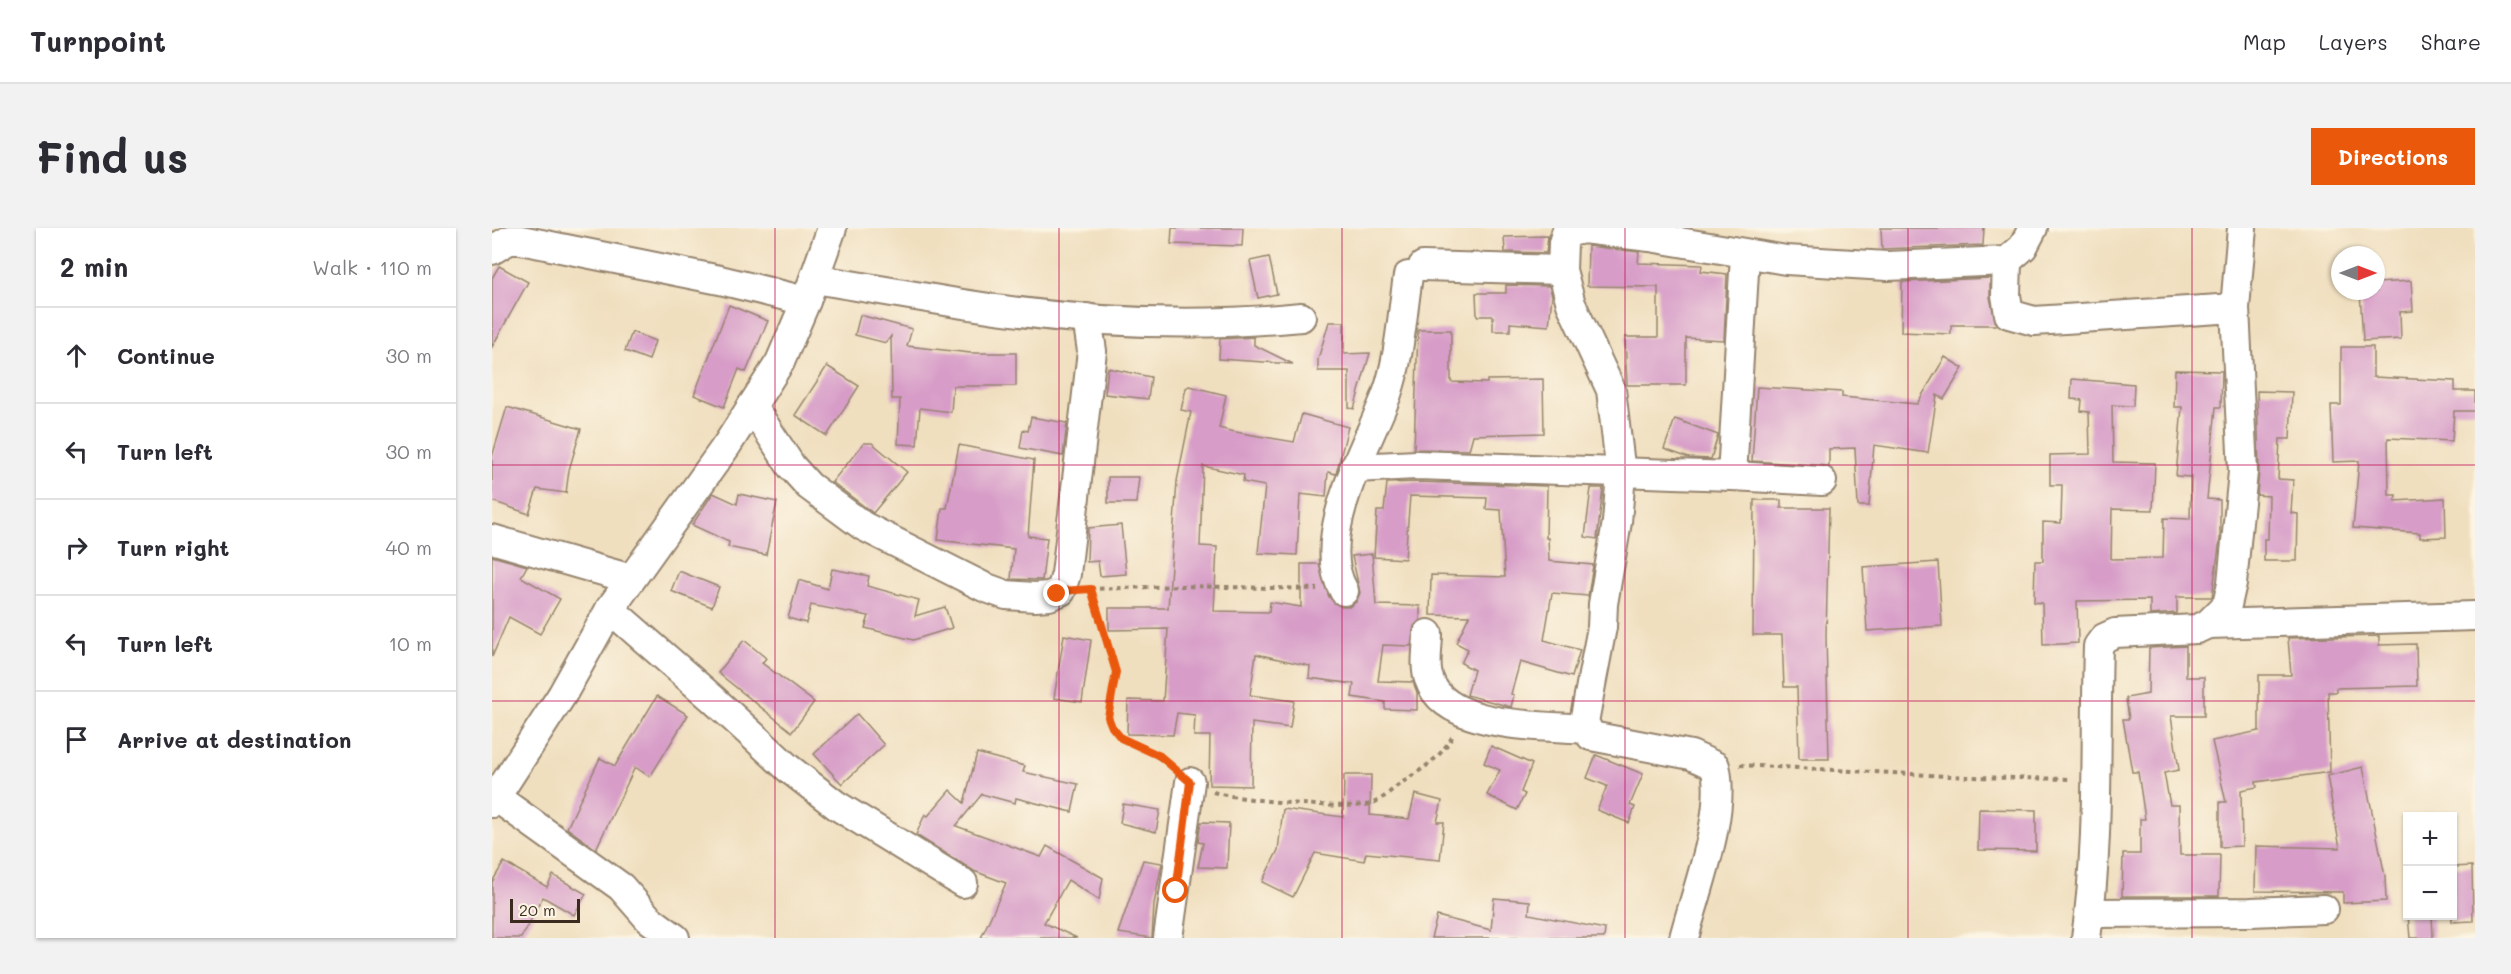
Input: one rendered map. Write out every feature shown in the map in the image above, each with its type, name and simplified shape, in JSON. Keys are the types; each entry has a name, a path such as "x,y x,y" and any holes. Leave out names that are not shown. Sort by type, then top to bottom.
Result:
{"street":[{"path":"675,938 649,919 621,887 494,801 562,695 610,609 727,445 780,362 810,290 832,228"},
{"path":"1684,938 1711,838 1719,781 1715,766 1691,755 1591,736 1586,729 1585,714 1602,627 1603,603 1617,522 1621,474 1611,390 1572,304 1562,270 1563,243 1566,233 1583,229 1650,237 1786,261 1887,266 2007,261 2023,247 2033,228"},
{"path":"2223,228 2237,269"},
{"path":"2242,228 2235,308 2243,472 2232,583 2227,605 2208,624 2197,629 2115,633 2104,638 2098,646 2096,778 2088,925 2251,912 2324,909"},
{"path":"492,250 509,240 521,240 613,261 720,280 1087,318 1162,322 1263,321 1301,317"},
{"path":"1732,476 1745,255"},
{"path":"2007,261 2006,295 2009,314 2019,318 2034,321 2235,308"},
{"path":"1344,591 1339,582 1335,551 1341,511 1354,468 1387,394 1415,271 1562,270"},
{"path":"752,406 791,466 808,486 863,526 995,591 1035,597 1048,596 1061,591 1075,500 1092,351 1087,318"},
{"path":"1354,468 1417,465 1822,481"},
{"path":"492,539 631,579"},
{"path":"610,609 796,774 836,805 963,883"},
{"path":"2208,624 2475,616"},
{"path":"1428,634 1428,678 1438,699 1464,715 1586,729"},
{"path":"1168,938 1190,782"}],"path":[{"path":"1061,591 1183,586 1344,591"},
{"path":"1091,589 1116,672 1108,717 1112,727 1121,738 1160,756 1190,782 1217,794 1250,798 1368,804 1380,800 1425,769 1445,749 1464,715"},
{"path":"1715,766 1766,765 1968,777 2096,778"}],"building":[{"path":"1172,228 1243,228 1242,246 1171,244"},
{"path":"1881,228 1984,228 1983,245 1882,249"},
{"path":"1548,236 1546,253 1505,252 1504,237"},
{"path":"1588,246 1639,252 1638,263 1702,265 1701,271 1727,274 1724,340 1686,338 1686,385 1627,385 1625,337 1658,337 1658,287 1587,286"},
{"path":"1269,257 1277,294 1258,298 1250,261"},
{"path":"499,266 528,282 492,347 492,278"},
{"path":"1990,278 1990,297 1996,325 1951,325 1951,334 1901,332 1902,282"},
{"path":"2411,281 2413,311 2400,312 2401,339 2363,341 2361,300 2385,300 2385,282"},
{"path":"1506,285 1549,286 1552,295 1549,326 1510,323 1510,331 1493,331 1493,316 1477,316 1476,293 1506,293"},
{"path":"729,305 768,321 746,372 739,369 724,407 694,395"},
{"path":"860,315 912,329 907,346 971,353 1016,353 1016,386 953,386 951,412 920,408 917,445 898,444 900,399 892,399 891,336 886,343 855,335"},
{"path":"1329,322 1344,322 1344,354 1370,353 1354,409 1349,408 1349,371 1318,371 1318,359"},
{"path":"1418,330 1451,330 1451,382 1487,383 1487,380 1543,379 1544,433 1473,435 1469,450 1414,449"},
{"path":"632,332 655,341 649,360 625,351"},
{"path":"1254,337 1254,345 1293,364 1219,359 1220,339"},
{"path":"2341,347 2373,347 2373,377 2455,381 2455,391 2475,391 2475,411 2454,411 2452,441 2388,438 2389,495 2396,495 2395,501 2445,498 2446,537 2420,538 2420,533 2353,528 2359,461 2333,462 2331,405 2341,405"},
{"path":"1945,357 1963,368 1944,399 1937,395 1928,453 1874,445 1869,506 1858,506 1855,448 1829,449 1829,466 1752,461 1757,387 1842,392 1842,397 1917,404"},
{"path":"827,366 859,386 827,436 795,415"},
{"path":"1108,368 1151,377 1148,399 1105,394"},
{"path":"2175,370 2222,371 2221,407 2216,407 2207,499 2220,500 2220,539 2212,597 2177,597 2177,613 2150,615 2150,600 2077,601 2078,643 2043,645 2042,603 2034,602 2035,561 2043,561 2043,522 2061,523 2062,485 2050,485 2050,455 2090,454 2089,412 2081,411 2082,400 2071,399 2072,379 2134,384 2133,406 2112,405 2113,462 2155,463 2153,510 2112,509 2111,559 2163,558 2164,518 2190,519 2191,477 2176,476 2182,407 2174,407"},
{"path":"1189,386 1226,395 1219,428 1230,431 1294,442 1302,414 1348,427 1336,474 1328,472 1326,497 1300,494 1297,555 1258,553 1265,486 1243,482 1244,475 1203,466 1200,546 1217,547 1214,611 1269,612 1270,602 1301,607 1301,564 1319,564 1329,597 1341,607 1349,607 1356,602 1360,593 1352,556 1372,554 1376,605 1420,606 1420,620 1414,626 1411,646 1383,645 1378,681 1413,682 1417,692 1417,710 1385,709 1385,702 1352,697 1354,684 1309,678 1310,666 1256,654 1250,695 1294,701 1290,728 1252,723 1251,786 1209,785 1210,736 1194,736 1195,715 1177,713 1173,735 1127,734 1128,700 1163,701 1168,629 1109,630 1109,608 1168,608 1177,481 1191,412 1181,410 1186,388"},
{"path":"2257,391 2292,392 2290,439 2280,439 2278,479 2293,480 2291,513 2298,514 2297,561 2264,561 2264,539 2268,539 2269,496 2257,495 2259,471"},
{"path":"507,407 581,429 569,470 566,493 537,489 529,514 492,501 492,457"},
{"path":"1031,417 1067,423 1063,456 1020,448 1023,430 1028,431"},
{"path":"1675,419 1718,435 1711,459 1689,458 1664,449"},
{"path":"864,443 872,443 907,472 873,513 832,482"},
{"path":"959,445 1034,460 1028,536 1047,538 1042,580 1011,579 1014,549 938,540 942,508 947,508"},
{"path":"1108,477 1139,477 1136,503 1108,503"},
{"path":"1387,483 1547,486 1546,538 1548,538 1549,561 1593,565 1588,596 1552,593 1544,640 1580,650 1572,677 1520,662 1511,694 1514,695 1511,707 1467,695 1474,670 1461,663 1468,649 1456,643 1469,616 1430,615 1431,575 1505,577 1501,510 1486,509 1487,498 1410,496 1405,559 1374,557 1377,511 1384,511"},
{"path":"1591,488 1603,488 1597,539 1585,537"},
{"path":"713,493 737,504 739,494 777,502 766,555 728,547 729,542 692,525"},
{"path":"1754,500 1781,500 1781,508 1829,508 1826,636 1829,759 1799,759 1797,687 1784,687 1782,635 1753,635"},
{"path":"1121,525 1126,574 1100,576 1098,561 1087,562 1088,528"},
{"path":"492,556 527,566 521,577 560,599 540,634 509,617 492,657"},
{"path":"1938,562 1942,626 1867,631 1863,567"},
{"path":"832,569 869,576 867,586 919,600 915,616 945,607 952,628 913,640 865,628 869,616 811,605 806,623 788,618 799,580 828,589"},
{"path":"679,571 719,587 712,607 671,591"},
{"path":"1064,635 1091,640 1082,702 1054,698"},
{"path":"2379,636 2379,645 2416,644 2417,686 2336,688 2336,692 2328,692 2330,772 2256,782 2257,787 2241,790 2242,846 2220,847 2220,802 2226,802 2212,741 2259,731 2259,675 2291,675 2288,638"},
{"path":"744,640 766,658 762,663 814,702 792,732 718,673"},
{"path":"2186,646 2186,677 2204,677 2204,716 2171,716 2179,770 2164,773 2170,805 2179,805 2180,855 2220,855 2219,896 2122,896 2123,854 2140,854 2140,819 2145,819 2138,772 2132,772 2123,719 2129,719 2126,698 2148,694 2149,648"},
{"path":"657,696 688,715 650,777 635,767 596,849 567,828 600,758 615,766"},
{"path":"857,714 884,745 842,784 814,754"},
{"path":"1491,746 1532,764 1521,792 1525,794 1517,810 1487,795 1500,770 1484,763"},
{"path":"977,753 1025,766 1023,772 1078,784 1072,812 1016,798 1015,803 982,794 956,826 1041,857 1047,846 1103,878 1099,900 1068,880 1044,923 1077,938 981,938 1006,883 974,871 916,835 925,814 928,816 950,790 964,803"},
{"path":"1596,755 1643,774 1630,805 1635,807 1629,823 1597,810 1607,786 1587,778"},
{"path":"2363,767 2385,876 2386,901 2343,903 2343,892 2255,891 2256,846 2340,848 2327,776"},
{"path":"1344,775 1371,775 1370,815 1409,819 1415,794 1442,801 1437,822 1444,822 1440,860 1366,853 1364,861 1315,853 1293,897 1262,882 1278,850 1283,809 1343,817"},
{"path":"1123,804 1160,810 1156,832 1120,823"},
{"path":"1979,809 2036,810 2036,851 1978,850"},
{"path":"1201,822 1229,823 1227,868 1198,867 1203,843 1198,842"},
{"path":"1143,860 1162,863 1154,904 1152,938 1118,933"},
{"path":"504,862 547,887 553,875 586,894 574,915 543,897 521,938 492,938 492,882"},
{"path":"2472,866 2473,921 2452,922 2452,920 2457,920 2457,867"},
{"path":"1494,898 1530,901 1529,914 1605,929 1604,938 1431,938 1437,916 1491,930"},
{"path":"2408,920 2432,920 2433,938 2410,938"}],"route":[{"path":"1057,594 1061,591 1091,589 1116,672 1108,717 1112,727 1121,738 1160,756 1190,782 1176,891"}]}
